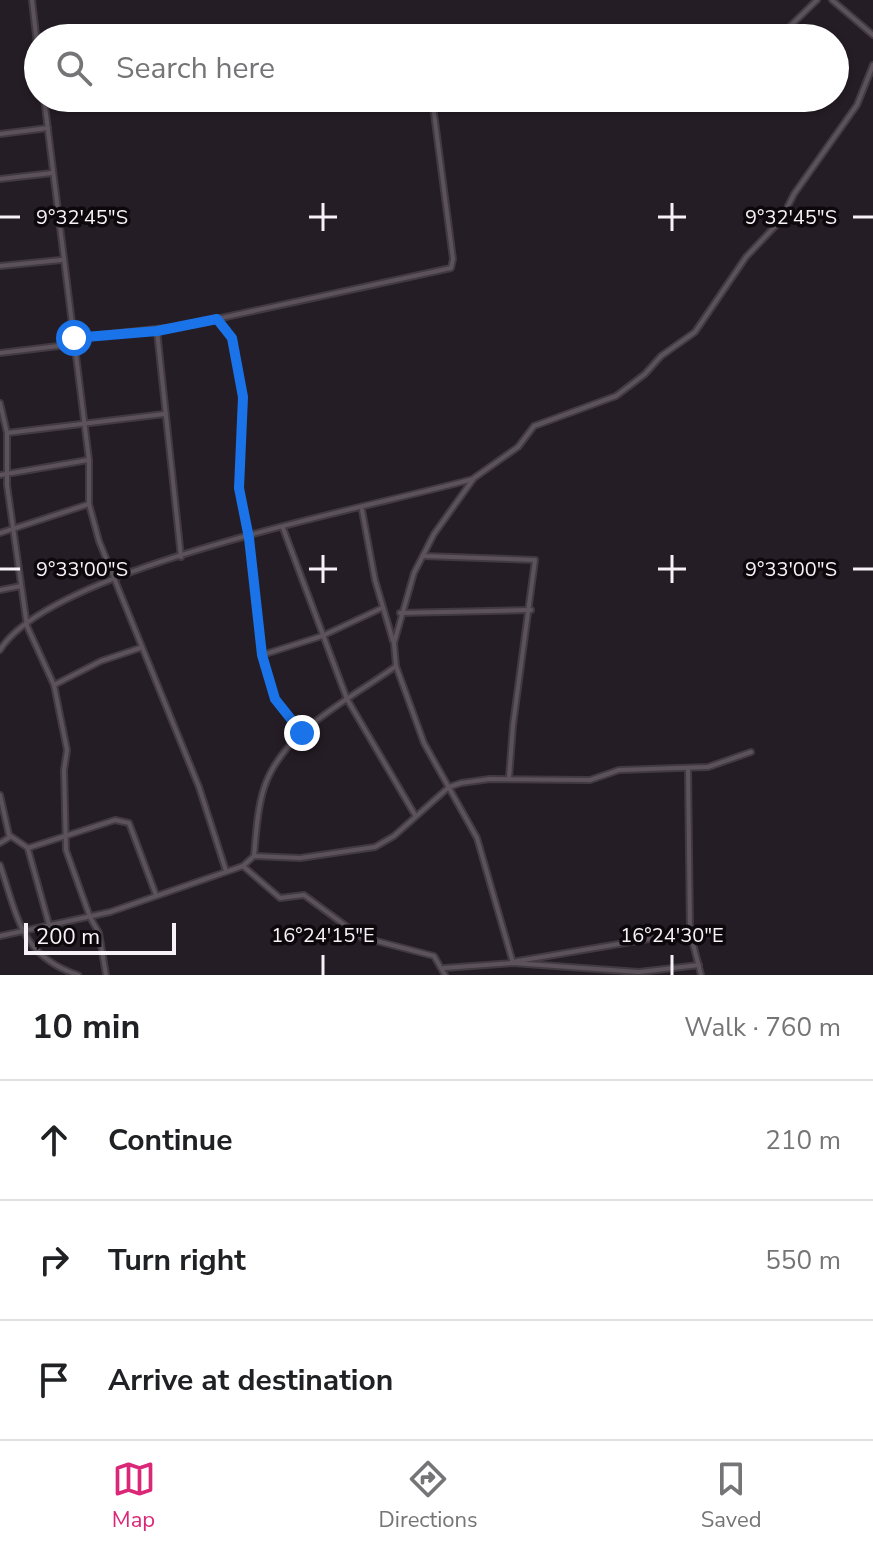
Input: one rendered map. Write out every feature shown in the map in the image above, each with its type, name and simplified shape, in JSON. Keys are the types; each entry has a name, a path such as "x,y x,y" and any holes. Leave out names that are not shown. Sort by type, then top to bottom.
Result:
{"street":[{"path":"32,0 35,24"},
{"path":"792,24 817,0"},
{"path":"832,0 873,35"},
{"path":"394,643 400,613 423,556 434,534 474,478 518,447 534,426 616,396 645,374 661,356 690,337 746,257 781,220 794,194 857,105 873,65"},
{"path":"46,112 89,460 89,504 140,648 199,787 226,871"},
{"path":"0,353 157,331 451,268 453,259 434,112"},
{"path":"0,134 48,128"},
{"path":"0,179 52,173"},
{"path":"0,266 62,260"},
{"path":"217,319 232,338 243,397 239,488 249,538 262,655 275,699 302,733"},
{"path":"157,331 181,557"},
{"path":"0,403 27,626 54,685 67,750 64,770 66,850 90,917 99,933 106,975"},
{"path":"4,430 164,414"},
{"path":"0,475 89,460"},
{"path":"0,650 27,626 87,588 113,576 474,478"},
{"path":"0,533 89,504"},
{"path":"362,509 382,608 412,717 477,838 513,963"},
{"path":"283,528 347,699 415,815"},
{"path":"423,556 435,559 534,558 531,610 513,725 509,779"},
{"path":"0,590 21,586"},
{"path":"262,655 322,636 382,608"},
{"path":"400,613 531,610"},
{"path":"54,685 101,661 140,648"},
{"path":"0,936 50,928 90,917 243,866 254,856 258,819 268,778 302,733 322,714 396,666"},
{"path":"254,856 300,858 375,847 394,836 449,787 479,780 590,780 619,770 708,767 751,752"},
{"path":"688,768 690,932 701,975"},
{"path":"1,798 10,837 28,848 50,928"},
{"path":"28,848 115,820 129,823 156,895"},
{"path":"0,843 10,837"},
{"path":"54,842 66,850"},
{"path":"0,865 23,932 45,961 78,975"},
{"path":"243,866 280,898 304,895 361,937 431,955 444,968 445,975"},
{"path":"444,968 513,963 690,932"},
{"path":"513,963 639,973 699,965"}],"route":[{"path":"74,338 157,331 217,319 228,331 243,397 239,488 249,538 262,655 275,699 302,733"}]}
